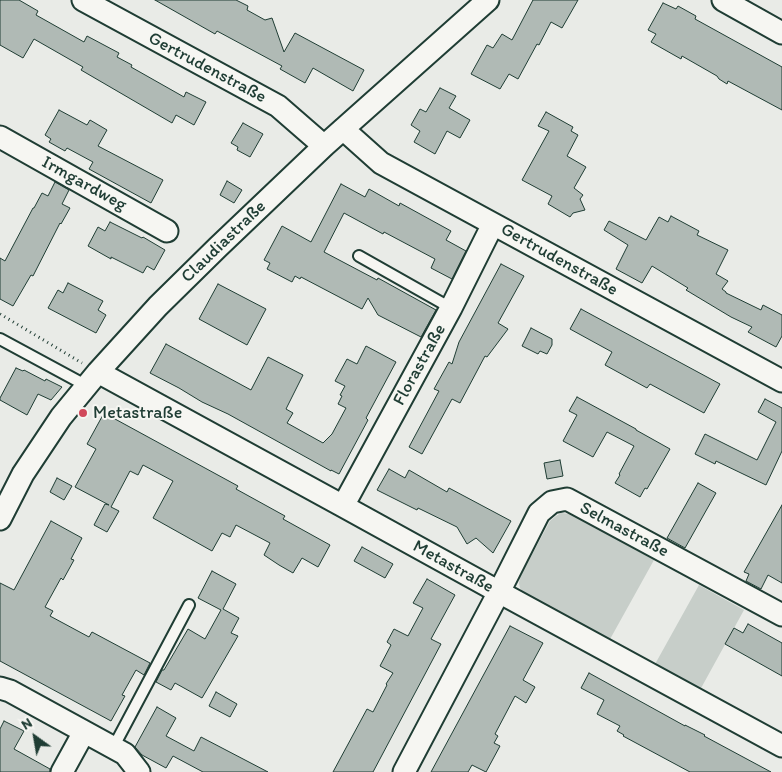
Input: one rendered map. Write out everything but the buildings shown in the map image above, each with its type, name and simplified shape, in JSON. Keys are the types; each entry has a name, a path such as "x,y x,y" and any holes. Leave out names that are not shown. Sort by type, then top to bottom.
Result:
{"street":[{"name":"Gertrudenstraße","path":"83,0 278,106 324,146"},
{"name":"Claudiastraße","path":"0,519 23,474 61,417 92,379 158,306 324,146 488,0"},
{"path":"723,0 782,33"},
{"name":"Gertrudenstraße","path":"343,129 381,162 782,381"},
{"name":"Irmgardweg","path":"0,137 167,231"},
{"name":"Florastraße","path":"343,506 451,308 493,224"},
{"name":"Metastraße","path":"92,379 343,506 782,746"},
{"name":"Selmastraße","path":"404,772 539,513 552,502 567,498 782,615"},
{"path":"0,688 10,691 124,754 139,772"},
{"path":"62,772 84,732"}],"lane":[{"path":"359,256 451,308"},
{"path":"0,339 92,379"},
{"path":"112,748 189,605"}],"path":[{"path":"0,314 92,379"}],"shaded area":[{"path":"561,513 571,514 654,560 609,641 523,593 520,588 520,577 550,521"},
{"path":"699,585 744,610 700,690 654,666"}],"place":[{"name":"Metastraße","path":"83,413"}]}
